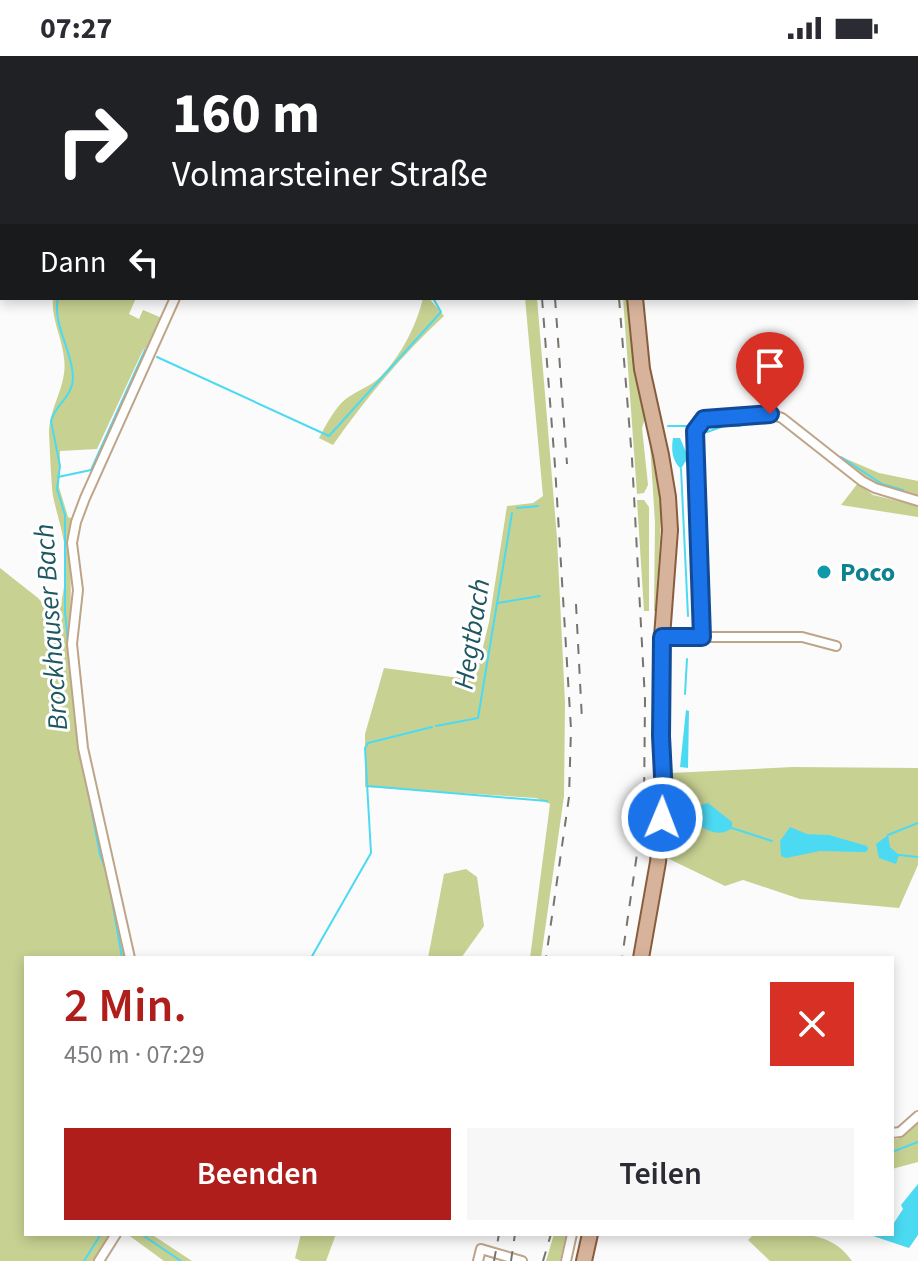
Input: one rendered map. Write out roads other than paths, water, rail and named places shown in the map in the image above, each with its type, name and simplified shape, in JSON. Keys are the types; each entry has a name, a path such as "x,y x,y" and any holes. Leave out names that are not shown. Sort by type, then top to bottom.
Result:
{"main road":[{"path":"635,300 642,369 668,497 670,530 662,637 664,796 658,862 641,956"},
{"path":"584,1261 590,1236"}],"street":[{"path":"130,956 83,748 72,644 78,590 72,543 85,498 174,300"},
{"path":"702,637 697,428 704,419 770,414 792,425 875,488 918,501"},
{"path":"662,637 802,637 836,646"},
{"path":"894,1133 900,1132 918,1116"},
{"path":"99,1261 115,1236"},
{"path":"566,1261 572,1236"},
{"path":"478,1261 481,1249 522,1261"}],"water":[{"path":"673,438 680,438 686,452 692,454 690,461 685,462 681,469 673,455"},
{"path":"686,710 689,711 688,768 680,767"},
{"path":"708,803 732,822 732,828 714,832 697,824 701,805"},
{"path":"790,827 807,834 829,835 867,846 868,849 866,852 820,851 786,858 781,856 780,841"},
{"path":"888,835 890,847 899,855 896,864 879,858 876,844"},
{"path":"918,1184 918,1235 909,1248 873,1236 894,1236 894,1223 903,1209 901,1205"}],"waterway":[{"name":"Brockhauser Bach","path":"58,300 58,318 73,378 70,390 51,421 60,466 57,489 65,515 68,644"},
{"path":"157,357 329,436 441,312 434,300"},
{"path":"58,477 91,470 145,350"},
{"name":"Hegtbach","path":"668,426 693,426"},
{"name":"Hegtbach","path":"699,428 707,432 724,426 740,426"},
{"name":"Hegtbach","path":"841,457 882,484 903,490"},
{"path":"681,469 688,616"},
{"name":"Hegtbach","path":"517,508 538,506"},
{"name":"Hegtbach","path":"436,726 478,718 512,513"},
{"path":"498,603 540,596"},
{"path":"685,694 687,659"},
{"name":"Hegtbach","path":"312,956 371,853 365,748 368,743 432,727"},
{"name":"Brockhauser Bach","path":"80,750 100,855 107,872"},
{"path":"368,786 547,801"},
{"path":"678,812 685,815"},
{"path":"888,835 918,823"},
{"path":"732,828 772,841"},
{"path":"899,855 918,857"},
{"name":"Brockhauser Bach","path":"109,883 122,956"},
{"path":"894,1151 918,1142"},
{"path":"84,1261 100,1236"},
{"path":"144,1236 181,1261"}],"railway":[{"path":"542,300 571,729 569,797 546,956"},
{"path":"555,300 567,464"},
{"path":"619,300 632,459 645,700 644,805 622,956"},
{"path":"576,604 582,720"},
{"path":"494,1261 499,1236"},
{"path":"511,1261 515,1236"},
{"path":"543,1261 550,1236"}],"place":[{"name":"Poco","path":"824,572"}]}
